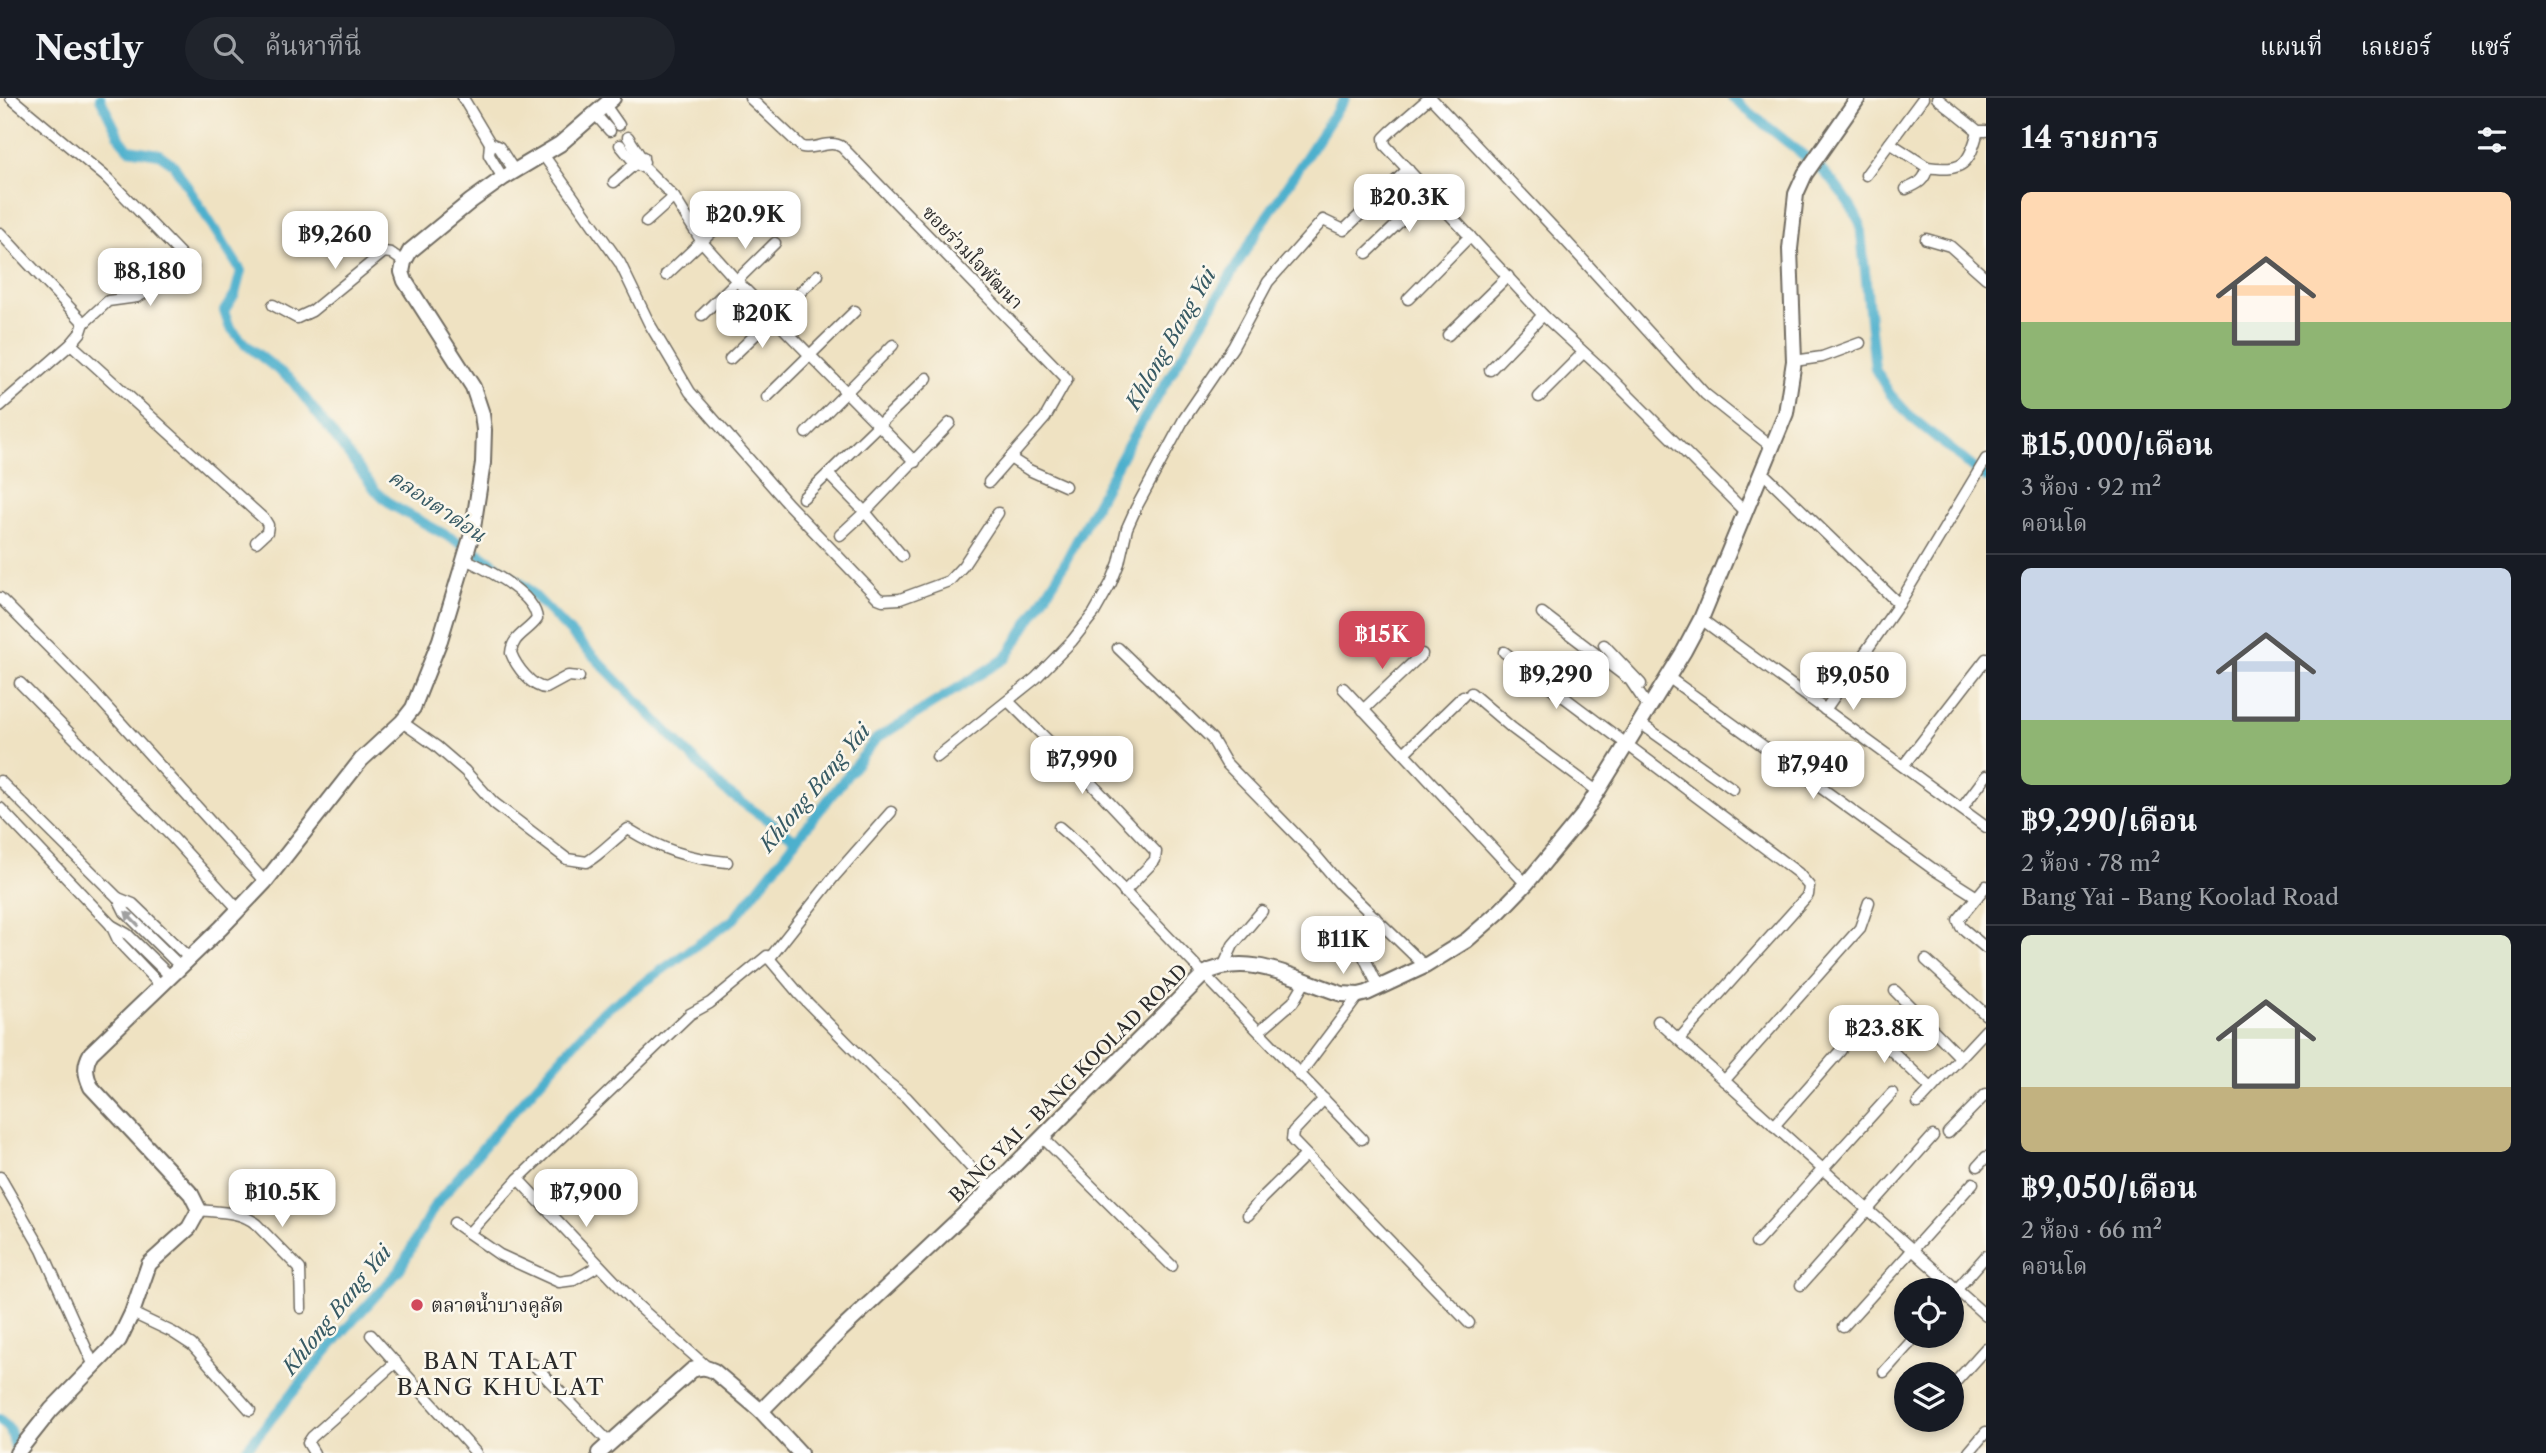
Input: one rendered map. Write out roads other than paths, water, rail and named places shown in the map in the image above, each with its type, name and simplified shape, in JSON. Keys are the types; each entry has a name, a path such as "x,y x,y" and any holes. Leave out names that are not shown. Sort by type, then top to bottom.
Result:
{"street":[{"path":"0,406 71,344 81,332 84,323 108,300 137,297 193,267 107,178 11,98"},
{"path":"463,98 490,143 489,155 509,175"},
{"name":"ซอยร่วมใจพัฒนา","path":"750,98 802,147 834,143 842,147 1067,379 1045,418 989,482"},
{"path":"1745,512 1603,370 1543,315 1385,145 1384,138 1430,98 1558,232 1705,394 1773,448"},
{"path":"1299,1075 1359,995 1425,965 1474,934 1526,884 1567,837 1598,792 1640,723 1646,701 1668,677 1701,619 1786,413 1794,361 1790,238 1796,194 1805,174 1858,98"},
{"path":"1866,175 1923,98"},
{"path":"1890,143 1927,167 1946,170 1964,164 1982,131 1937,98"},
{"path":"604,106 620,125"},
{"path":"604,106 610,131"},
{"path":"17,1453 119,1340 132,1313 149,1264 190,1228 198,1210 191,1194 98,1097 85,1070 86,1061 239,910 265,882 361,760 402,722 412,708 440,640 472,534 483,463 482,414 479,400 466,376 405,281 402,272 404,262 411,251 456,212 509,175 544,156 604,106"},
{"path":"624,141 646,169 674,197 702,242 737,281 915,461"},
{"path":"544,156 620,263 649,323 690,392 788,504 878,597 883,600 900,599 949,580 963,566 998,513"},
{"path":"614,182 639,160"},
{"path":"1906,189 1923,180 1927,167"},
{"path":"937,757 1036,678 1072,641 1094,613 1119,563 1127,528 1136,508 1184,419 1233,347 1268,282 1323,220 1344,230 1408,169"},
{"path":"1367,253 1430,193"},
{"path":"646,222 674,197"},
{"path":"666,275 731,214"},
{"path":"0,233 84,323"},
{"path":"1408,299 1470,236"},
{"path":"1926,239 1950,246 1986,278"},
{"path":"702,315 775,243"},
{"path":"273,305 297,318 312,311 384,252 391,253 404,262"},
{"path":"730,359 818,275"},
{"path":"1448,335 1508,276"},
{"path":"767,397 855,311"},
{"path":"1490,370 1543,315"},
{"path":"1794,361 1822,357 1860,343"},
{"path":"71,344 265,520 268,525 267,532 256,542"},
{"path":"806,433 893,345"},
{"path":"1539,397 1583,353"},
{"path":"803,498 926,378"},
{"path":"840,535 950,423"},
{"path":"1010,458 1065,486"},
{"path":"1825,710 1899,604 1986,459"},
{"path":"1763,473 1899,604"},
{"path":"828,474 902,556"},
{"path":"465,556 505,579 536,612 537,619 534,624 514,640 510,653 517,665 540,689 568,676 579,677"},
{"path":"0,598 94,693 265,882"},
{"path":"1542,613 1630,680 1646,701"},
{"path":"1701,619 1986,827"},
{"path":"1604,645 1639,680 1646,701"},
{"path":"1118,648 1212,740 1226,763 1312,851 1339,883 1425,965"},
{"path":"1504,652 1806,881 1810,891 1679,1040"},
{"path":"1363,709 1422,654"},
{"path":"1903,766 1986,659"},
{"path":"1668,677 1933,869 1977,897"},
{"path":"20,683 138,802 239,910"},
{"path":"1343,688 1526,884"},
{"path":"1404,753 1467,695 1598,792"},
{"path":"1008,701 1089,780 1156,852 1154,860 1124,892"},
{"path":"402,722 465,771 494,803 567,859 587,862 628,829 652,844 694,859 727,862"},
{"path":"1640,723 1733,789"},
{"path":"1962,808 1986,776"},
{"path":"0,781 117,898 125,912 176,972"},
{"path":"0,808 111,925 119,942 176,972"},
{"path":"769,959 833,878 891,812"},
{"path":"1059,827 1067,832 1362,1139"},
{"path":"1986,886 1959,917 1958,922 1986,948"},
{"path":"1724,1082 1853,937 1860,928 1869,902"},
{"path":"1224,965 1233,945 1262,911"},
{"path":"1376,917 1354,938 1379,988"},
{"path":"469,1233 518,1179 690,1014 710,1003 764,957 769,959 800,995 881,1077 906,1097 991,1189"},
{"path":"1926,960 1986,1015"},
{"name":"BANG YAI - BANG KOOLAD ROAD","path":"761,1411 839,1332 991,1189 1204,974 1224,965 1255,965 1342,993 1359,995"},
{"path":"1264,1027 1293,1002 1305,982"},
{"path":"1895,991 1960,1057"},
{"path":"1858,1019 1931,1088"},
{"path":"1658,1021 1912,1250 1939,1278"},
{"path":"1918,1103 1986,1030"},
{"path":"1774,1126 1841,1050"},
{"path":"1756,1243 1892,1093"},
{"path":"1948,1133 1986,1094"},
{"path":"1324,1099 1292,1136 1306,1155 1469,1323"},
{"path":"1801,1285 1933,1136"},
{"path":"1042,1137 1172,1266"},
{"path":"1248,1215 1306,1155"},
{"path":"1978,1166 1986,1157"},
{"path":"0,1177 42,1250 94,1366"},
{"path":"518,1179 637,1305 761,1411 800,1453"},
{"path":"1843,1327 1973,1183"},
{"path":"198,1210 237,1214 256,1224 300,1269 302,1308"},
{"path":"454,1223 500,1255 559,1282 574,1280 598,1266"},
{"path":"1964,1281 1986,1256"},
{"path":"1964,1300 1986,1316"},
{"path":"132,1313 192,1345 250,1410"},
{"path":"371,1335 476,1453"},
{"path":"1884,1372 1905,1348"},
{"path":"1964,1373 1986,1348"},
{"path":"314,1453 308,1443 312,1437 396,1362"},
{"path":"533,1364 610,1443"},
{"path":"599,1453 692,1370 707,1367"},
{"path":"1969,1452 1986,1432"}],"waterway":[{"name":"คลองตาด่อน","path":"100,98 121,140 129,149 159,154 173,164 241,271 235,294 224,311 229,326 245,344 292,381 376,491 393,506 482,555 526,587 724,790 795,839"},
{"name":"Khlong Bang Yai","path":"243,1453 342,1333 400,1269 434,1207 498,1129 601,1013 734,919 876,739 1006,658 1057,577 1128,445 1258,230 1345,98"},
{"path":"1732,98 1822,170 1848,202 1860,223 1875,369 1890,394 1911,417 1986,478"},
{"path":"0,1419 10,1430 17,1453"}],"place":[{"name":"ตลาดน้ำบางคูลัด","path":"417,1305"}],"district":[{"name":"BAN TALAT BANG KHU LAT","path":"501,1374"}]}
